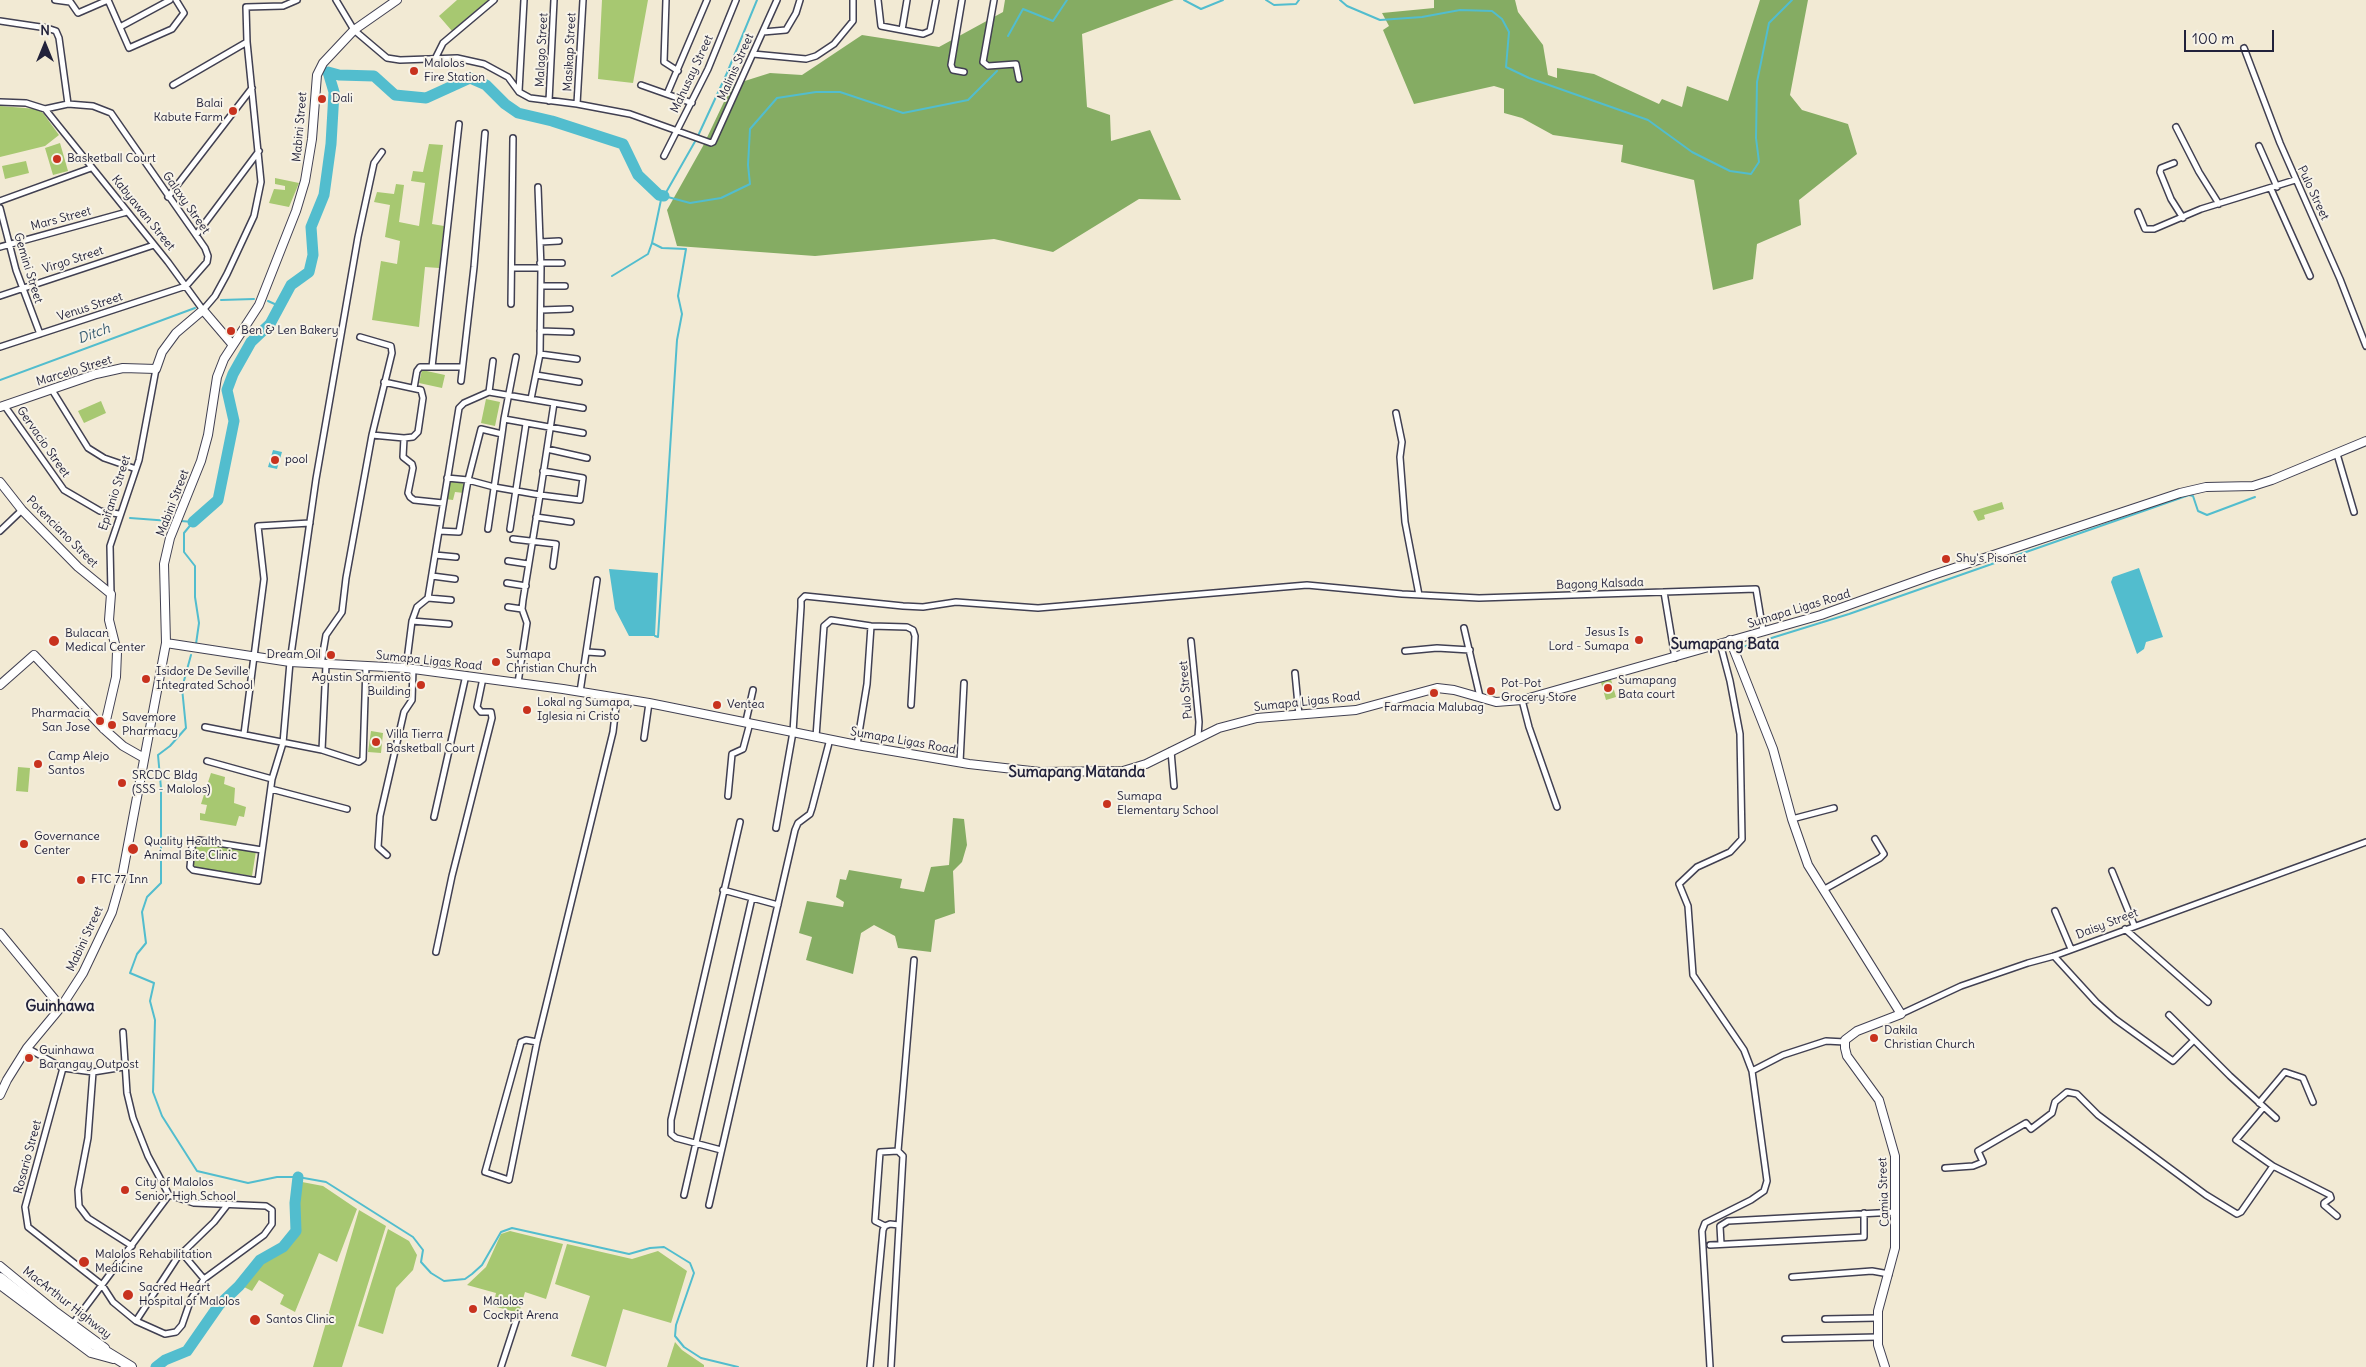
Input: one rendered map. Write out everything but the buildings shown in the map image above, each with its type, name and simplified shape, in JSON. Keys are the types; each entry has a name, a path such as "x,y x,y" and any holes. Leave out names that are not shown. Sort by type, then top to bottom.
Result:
{"highway":[{"name":"MacArthur Highway","path":"0,1278 77,1335 131,1367"}],"main road":[{"name":"Mabini Street","path":"0,1095 7,1080 28,1048 61,1007 83,973 112,912 122,877 166,643 164,564 170,538 201,461 208,435 217,377 232,344 259,305 306,181 312,139 317,75 323,64 354,30 397,0"},
{"name":"Kabyawan Street","path":"203,310 232,344"},
{"name":"Epifanio Street","path":"156,369 162,352 176,334 203,310"},
{"name":"Marcelo Street","path":"2,406 96,374 123,368 156,369"},
{"name":"Sumapa Ligas Road","path":"166,643 253,658 409,669 466,675 580,692 649,703 857,745 960,762 1040,772 1130,770 1198,737 1240,721 1371,707 1437,688 1505,702 1522,700 1675,658 1730,640 1844,608 1933,575 2138,506 2200,488 2253,486 2295,472 2366,441"},
{"name":"Potenciano Street","path":"0,482 22,510 78,567 111,594"},
{"name":"Epifanio Street","path":"104,729 116,678 117,652 109,620 111,594"},
{"path":"1730,640 1773,749 1792,819 1808,864 1901,1014"},
{"path":"0,685 34,656 104,729 123,746 144,758"},
{"path":"0,933 61,1007"},
{"name":"Daisy Street","path":"1845,1042 1857,1031 1901,1014"},
{"name":"Camia Street","path":"1845,1042 1847,1056 1879,1100 1895,1156 1896,1248 1882,1295 1878,1318 1878,1337 1885,1367"},
{"name":"MacArthur Highway","path":"0,1266 72,1325 99,1341 117,1360"},
{"name":"MacArthur Highway","path":"0,1285 91,1353 117,1360"}],"street":[{"path":"55,0 69,1 76,11 81,13 108,0 128,48 172,29 184,12 176,0"},
{"path":"120,27 170,0"},
{"path":"203,310 215,296 228,274 254,216 261,182 247,42 246,0"},
{"path":"267,6 268,0"},
{"path":"246,7 283,6 297,0"},
{"path":"336,0 354,30 383,56 391,59 457,58 484,64 508,77 519,92 530,98 577,104 630,114 677,130"},
{"path":"436,57 443,43 494,0"},
{"path":"519,92 524,0"},
{"name":"Malago Street","path":"549,101 554,0"},
{"name":"Masikap Street","path":"577,104 583,0"},
{"path":"666,0 664,62 678,71"},
{"path":"667,94 707,0"},
{"name":"Mahusay Street","path":"664,156 692,103 736,0"},
{"name":"Malinis Street","path":"677,130 713,142 778,0"},
{"path":"763,32 786,30 795,15 800,0"},
{"path":"753,54 806,59 816,56 834,44 853,21 853,0"},
{"path":"878,0 879,24 923,34 930,31 936,0"},
{"path":"902,30 907,0"},
{"path":"962,0 951,65 953,70 964,72"},
{"path":"994,0 983,62 988,66 1016,64 1019,79"},
{"path":"0,21 48,28 56,31 59,38 68,104"},
{"path":"173,85 247,42"},
{"name":"Pulo Street","path":"2244,48 2295,180 2337,271 2366,346"},
{"path":"641,85 692,103"},
{"path":"168,197 252,88"},
{"path":"0,102 26,103 45,109"},
{"name":"Galaxy Street","path":"45,109 68,104 93,106 111,113 205,248 208,256 207,262 186,286"},
{"name":"Kabyawan Street","path":"45,109 154,245 203,310"},
{"path":"432,367 458,124"},
{"path":"2176,128 2198,172 2219,204"},
{"path":"461,381 474,267 485,133"},
{"path":"511,304 514,138"},
{"path":"2259,146 2310,276"},
{"path":"196,235 259,151"},
{"path":"262,850 199,840 192,846 190,867 193,870 258,881 272,779 284,744 290,662 310,522 358,237 374,163 382,152"},
{"path":"2174,163 2161,168 2160,172 2171,199 2183,218"},
{"path":"0,201 92,168"},
{"path":"2138,212 2144,226 2149,230 2183,218 2201,209 2295,180"},
{"path":"531,399 540,354 538,187"},
{"name":"Gemini Street","path":"0,208 9,244 40,334"},
{"name":"Mars Street","path":"0,247 127,212"},
{"path":"540,242 560,242"},
{"name":"Virgo Street","path":"0,296 154,245"},
{"path":"513,268 562,263"},
{"name":"Venus Street","path":"0,347 186,286"},
{"path":"540,286 565,286"},
{"path":"540,310 570,309"},
{"path":"540,332 571,332"},
{"path":"322,750 323,664 326,636 342,612 346,578 372,435 393,349 385,344 360,337"},
{"path":"540,354 577,359"},
{"path":"488,529 508,395 516,357"},
{"path":"489,392 493,361"},
{"path":"414,388 417,369 462,367"},
{"name":"Epifanio Street","path":"111,594 110,546 119,514 136,469 156,369"},
{"path":"536,375 579,382"},
{"path":"372,435 404,438 413,437 418,432 423,393 414,388 384,382"},
{"path":"52,390 88,448 104,458 136,469"},
{"path":"387,855 378,847 380,816 404,712 412,700 409,669 412,621 417,607 428,598 459,408 464,403 489,392 583,408"},
{"path":"518,683 527,623 522,609 554,404"},
{"name":"Gervacio Street","path":"2,406 64,490 100,512 119,514"},
{"path":"1396,413 1402,442 1400,452 1405,522 1419,595"},
{"path":"504,420 584,433"},
{"path":"510,529 526,424"},
{"path":"439,531 459,532 468,480 481,430 502,434"},
{"path":"404,438 403,457 412,464 413,468 408,493 410,497 414,500 443,502"},
{"path":"547,449 587,458"},
{"path":"2336,454 2354,512"},
{"path":"447,478 468,480 516,492 580,500 583,478 543,471"},
{"path":"0,531 22,510"},
{"path":"536,516 571,522"},
{"path":"244,734 264,579 258,526 310,522"},
{"path":"512,539 556,544 553,566"},
{"path":"435,555 456,557"},
{"path":"508,561 528,564"},
{"path":"432,576 455,579"},
{"path":"580,692 597,580"},
{"path":"507,583 526,586"},
{"name":"Bagong Kalsada","path":"793,732 801,600 805,596 903,606 923,607 956,602 1038,608 1308,585 1402,594 1479,598 1756,589 1763,632"},
{"path":"1664,592 1675,658"},
{"path":"428,598 451,600"},
{"path":"508,607 522,609"},
{"path":"816,737 824,626 832,620 871,626 907,627 913,630 915,636 911,705"},
{"path":"412,621 449,624"},
{"path":"857,745 867,684 871,626"},
{"path":"1464,628 1480,697"},
{"name":"Pulo Street","path":"1191,642 1199,722 1198,737"},
{"path":"1710,1367 1702,1231 1704,1223 1751,1200 1764,1191 1767,1181 1752,1071 1744,1050 1693,976 1688,906 1679,884 1697,867 1730,852 1742,839 1740,734 1730,681 1720,643"},
{"path":"1405,651 1437,648 1470,650"},
{"path":"587,652 602,653"},
{"path":"205,727 322,750 353,762 363,760 366,666"},
{"path":"1295,672 1299,715"},
{"path":"434,817 466,675"},
{"path":"436,952 452,876 492,718 491,712 480,712 477,707 483,678"},
{"path":"960,762 964,683"},
{"path":"728,796 732,754 743,748 754,690"},
{"path":"537,1042 526,1040 521,1042 485,1172 509,1180 537,1042 613,732 617,698"},
{"path":"1522,700 1557,807"},
{"path":"644,738 649,703"},
{"path":"776,828 793,732"},
{"path":"709,1205 795,830 798,823 810,814 830,739"},
{"path":"1171,751 1174,786"},
{"path":"207,761 272,779"},
{"path":"271,789 347,809"},
{"path":"1792,819 1834,808"},
{"path":"721,1150 676,1138 671,1134 671,1120 740,822"},
{"path":"1823,890 1880,858 1884,854 1875,839"},
{"name":"Daisy Street","path":"1901,1014 1961,986 2028,962 2054,956 2134,925 2366,842"},
{"path":"2112,871 2134,925"},
{"path":"723,890 778,905"},
{"path":"684,1195 752,898"},
{"path":"2055,911 2071,949"},
{"path":"2126,928 2208,1002"},
{"path":"2054,956 2115,1019 2173,1061 2194,1040"},
{"path":"898,1151 914,960"},
{"path":"2169,1015 2261,1106 2276,1118"},
{"path":"123,1032 124,1067 133,1118 148,1156 169,1195 194,1203 266,1206 272,1210 272,1224 264,1235 204,1279 182,1252"},
{"path":"1752,1071 1783,1055 1826,1041 1845,1042"},
{"path":"28,1048 63,1068 93,1072 124,1067"},
{"name":"Rosario Street","path":"63,1068 25,1206 25,1219 28,1227 102,1285 113,1302 136,1322 165,1334 176,1332 182,1325 191,1298 204,1279"},
{"path":"93,1072 88,1138 78,1190 79,1206 88,1218 132,1246"},
{"path":"2313,1102 2303,1078 2285,1072 2236,1140 2274,1166 2330,1194 2331,1198 2324,1205 2337,1216"},
{"path":"1946,1168 1973,1166 1983,1162 1978,1151 2026,1123 2031,1129 2052,1113 2055,1102 2068,1092 2077,1094 2098,1115 2234,1214 2241,1212 2274,1166"},
{"path":"891,1367 903,1156 898,1151 880,1152 875,1221 885,1226 899,1225"},
{"path":"72,1325 169,1195"},
{"path":"136,1322 182,1252 214,1222 228,1204"},
{"path":"1721,1244 1720,1226 1728,1221 1897,1212"},
{"path":"1710,1245 1864,1237 1864,1213"},
{"path":"870,1367 885,1226"},
{"path":"1792,1277 1872,1271 1889,1274"},
{"path":"501,1367 517,1318"},
{"path":"1825,1319 1878,1318"},
{"path":"1785,1339 1878,1337"}],"green space":[{"path":"457,0 488,0 452,31 439,16"},
{"path":"602,0 648,0 633,83 598,79"},
{"path":"1005,0 1174,0 1082,34 1087,107 1110,115 1111,141 1150,130 1181,200 1139,199 1053,252 994,239 815,256 677,246 667,210 703,146 732,85 770,73 802,75 862,35 939,47 1003,12"},
{"path":"1434,0 1515,0 1518,12 1543,45 1548,75 1557,78 1557,68 1594,74 1659,104 1662,99 1682,107 1687,86 1728,101 1760,0 1808,0 1790,95 1802,110 1848,124 1857,154 1799,200 1801,225 1757,244 1753,279 1713,290 1694,180 1621,162 1623,145 1553,135 1522,118 1504,113 1504,89 1494,86 1414,104 1383,30 1389,26 1382,13 1434,8"},
{"path":"0,106 37,109 43,113 59,135 45,146 0,157"},
{"name":"Basketball Court","path":"60,143 68,171 53,175 45,148"},
{"path":"429,144 443,145 432,224 444,226 439,268 425,267 419,327 372,320 381,261 397,264 400,241 385,237 390,205 374,202 377,192 394,194 396,184 404,185 399,222 419,226 425,183 411,181 413,171 423,172"},
{"path":"26,161 29,173 5,179 2,166"},
{"path":"275,178 299,183 289,207 269,203 274,189 285,190 285,186 275,184"},
{"path":"422,370 445,375 442,388 419,383"},
{"path":"486,399 500,402 495,426 481,423"},
{"path":"101,401 106,413 84,423 78,411"},
{"path":"448,481 466,484 464,493 455,492 453,500 445,499"},
{"path":"2002,502 2004,509 1984,515 1985,519 1978,521 1973,511"},
{"name":"Sumapang Bata court","path":"1610,676 1616,697 1606,700 1600,679"},
{"name":"Villa Tierra Basketball Court","path":"371,731 383,733 381,753 368,752"},
{"path":"18,767 30,768 28,792 16,791"},
{"path":"211,773 225,777 224,784 235,788 234,803 246,807 244,817 239,816 236,826 200,820 200,813 205,814 207,805 201,804"},
{"path":"953,818 964,819 967,845 962,862 953,871 955,913 935,920 931,952 898,948 895,936 874,925 861,933 853,974 806,960 812,937 799,933 807,901 843,907 844,902 836,897 840,879 846,880 849,870 902,879 900,888 924,892 931,867 949,865"},
{"path":"197,842 256,851 252,876 193,867"},
{"path":"302,1182 323,1186 357,1209 337,1262 319,1253 295,1312 280,1304 284,1295 259,1280 252,1291 242,1286 262,1262 285,1248 299,1231 298,1202"},
{"path":"359,1210 386,1226 342,1367 313,1367"},
{"path":"388,1229 409,1241 417,1255 413,1270 396,1288 383,1334 358,1326"},
{"path":"510,1231 563,1244 546,1299 525,1292 519,1313 493,1306 496,1293 467,1285 486,1267 501,1234"},
{"path":"567,1244 632,1259 658,1251 687,1271 671,1323 623,1309 606,1367 571,1356 590,1296 555,1284"},
{"path":"675,1342 682,1350 704,1365 704,1367 667,1367"}],"water":[{"name":"pool","path":"273,450 282,452 277,469 268,467"},
{"path":"2139,568 2163,637 2146,642 2144,649 2137,654 2111,582 2113,577"},
{"path":"609,569 658,573 655,636 629,636 615,609"}],"waterway":[{"path":"757,0 727,73 697,138 664,196 690,203 721,198 750,184 748,165 750,129 777,98 816,92 840,92 903,113 968,100 997,71"},
{"path":"1008,36 1023,9 1053,21 1067,0"},
{"path":"1184,0 1201,9 1223,0"},
{"path":"1266,0 1274,5 1296,4 1299,0"},
{"path":"1340,0 1347,6 1380,20 1422,17 1460,10 1492,11 1502,19 1509,32 1506,67 1529,78 1648,120 1692,152 1730,171 1751,174 1759,162 1756,138 1757,82 1769,23 1792,0"},
{"path":"193,522 218,500 234,421 227,390 233,374 251,342 270,324 291,285 309,272 313,255 311,227 324,195 331,144 334,92 328,72 339,75 374,76 395,95 426,98 470,78 486,85 505,104 518,113 552,121 623,144 638,175 659,195 664,196"},
{"path":"655,636 658,637 677,340 682,314 678,296 686,249 662,248 652,243 662,195"},
{"path":"612,276 648,254 652,243"},
{"name":"Ditch","path":"221,300 254,299"},
{"name":"Ditch","path":"268,301 279,306"},
{"name":"Ditch","path":"0,380 195,308"},
{"path":"1736,649 1849,614 2189,495 2193,496 2198,511 2207,515 2255,497"},
{"path":"130,518 170,521"},
{"path":"181,521 193,522"},
{"path":"193,522 184,533 184,552 195,566 195,597 199,623 196,644"},
{"path":"191,655 182,688 186,728 170,746 158,755 161,788 161,883 147,897 142,912 146,943 137,954 130,973 154,983 150,1001 155,1020 153,1092 162,1116 197,1171 248,1183 277,1177 298,1177 326,1182 413,1237 423,1250 421,1262 431,1273 444,1281 465,1279 472,1274 482,1265 501,1232 512,1228 629,1254 650,1248 664,1247 690,1263 694,1273 676,1325 675,1336 684,1347 701,1358 738,1367"},
{"path":"156,1367 165,1360 187,1351 219,1305 239,1286 260,1260 283,1247 296,1231 295,1203 298,1177"}],"place":[{"name":"Malolos Fire Station","path":"414,71"},
{"name":"Dali","path":"322,99"},
{"name":"Balai Kabute Farm","path":"233,111"},
{"name":"Basketball Court","path":"57,159"},
{"name":"Ben & Len Bakery","path":"231,331"},
{"name":"pool","path":"275,460"},
{"name":"Shy's Pisonet","path":"1946,559"},
{"name":"Jesus Is Lord - Sumapa","path":"1639,640"},
{"name":"Bulacan Medical Center","path":"54,641"},
{"name":"Dream Oil","path":"331,655"},
{"name":"Sumapa Christian Church","path":"496,662"},
{"name":"Isidore De Seville Integrated School","path":"146,679"},
{"name":"Agustin Sarmiento Building","path":"421,685"},
{"name":"Sumapang Bata court","path":"1608,688"},
{"name":"Pot-Pot Grocery Store","path":"1491,691"},
{"name":"Farmacia Malubag","path":"1434,693"},
{"name":"Ventea","path":"717,705"},
{"name":"Lokal ng Sumapa, Iglesia ni Cristo","path":"527,710"},
{"name":"Pharmacia San Jose","path":"100,721"},
{"name":"Savemore Pharmacy","path":"112,725"},
{"name":"Villa Tierra Basketball Court","path":"376,742"},
{"name":"Camp Alejo Santos","path":"38,764"},
{"name":"SRCDC Bldg (SSS - Malolos)","path":"122,783"},
{"name":"Sumapa Elementary School","path":"1107,804"},
{"name":"Governance Center","path":"24,844"},
{"name":"Quality Health Animal Bite Clinic","path":"133,849"},
{"name":"FTC 77 Inn","path":"81,880"},
{"name":"Dakila Christian Church","path":"1874,1038"},
{"name":"Guinhawa Barangay Outpost","path":"29,1058"},
{"name":"City of Malolos Senior High School","path":"125,1190"},
{"name":"Malolos Rehabilitation Medicine","path":"84,1262"},
{"name":"Sacred Heart Hospital of Malolos","path":"128,1295"},
{"name":"Malolos Cockpit Arena","path":"473,1309"},
{"name":"Santos Clinic","path":"255,1320"}],"district":[{"name":"Sumapang Bata","path":"1725,645"},
{"name":"Sumapang Matanda","path":"1077,773"},
{"name":"Guinhawa","path":"60,1007"}]}
